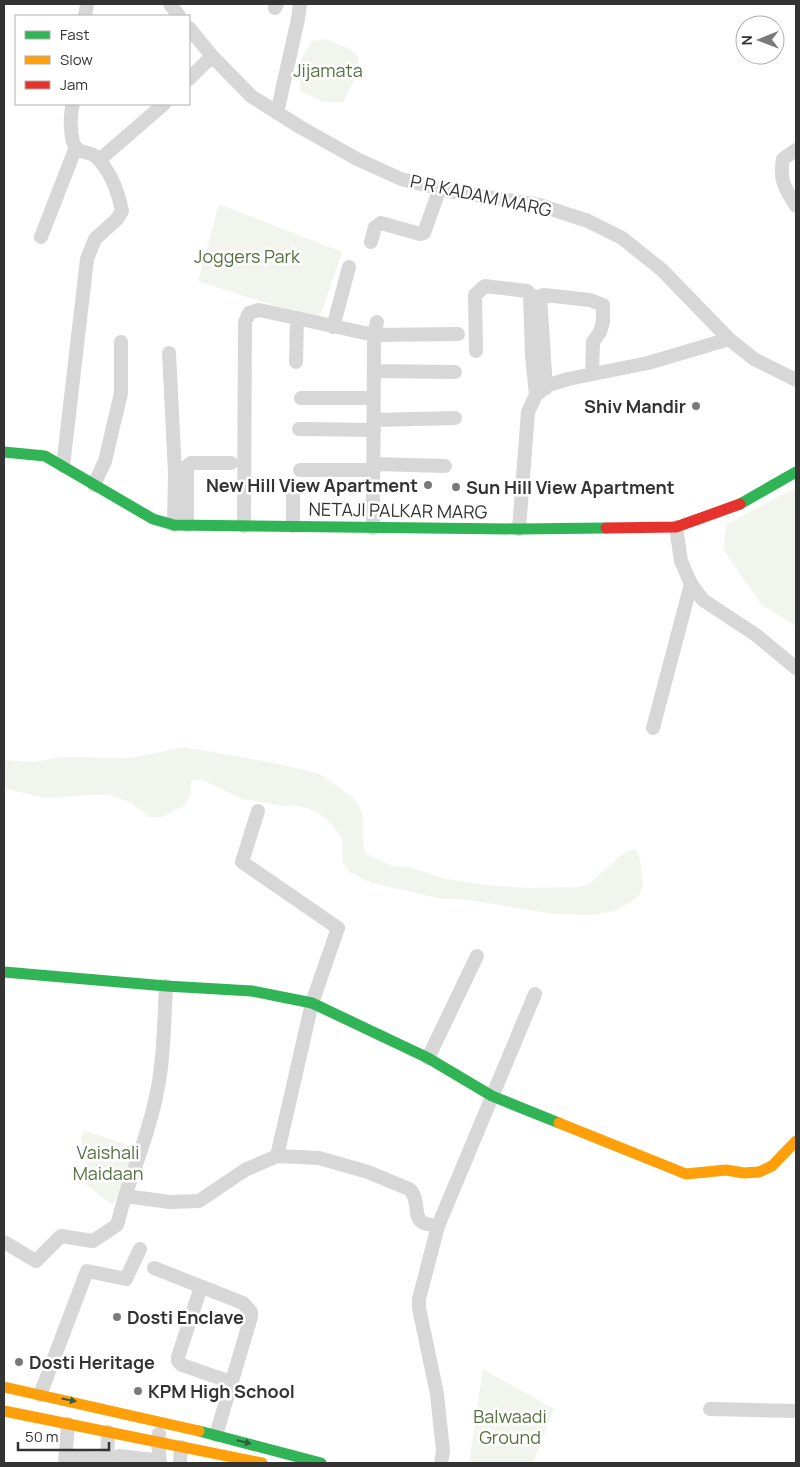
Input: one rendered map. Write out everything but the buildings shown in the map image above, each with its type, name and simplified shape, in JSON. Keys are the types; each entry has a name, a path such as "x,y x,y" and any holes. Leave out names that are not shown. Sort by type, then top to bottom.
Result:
{"street":[{"path":"170,4 178,15"},
{"path":"277,112 300,4"},
{"name":"P R KADAM MARG","path":"190,29 212,56 252,96 357,159 401,179 440,188 539,204 588,221 622,238 662,270 729,339 754,359 796,380"},
{"path":"190,78 212,56"},
{"path":"63,466 87,259 95,239 117,219 122,211 119,195 106,170 93,154 79,150 73,142 71,128 73,105"},
{"path":"105,155 163,105"},
{"path":"41,237 76,147"},
{"path":"796,150 784,159 781,171 784,186 796,206"},
{"path":"371,242 375,227 381,223 420,234 424,233 440,188"},
{"path":"333,327 349,267"},
{"path":"476,351 475,295 485,286 527,291 530,294 532,356 541,391"},
{"path":"518,530 528,412 541,391 540,296 590,300 604,305 603,322 600,332 593,342 592,374"},
{"path":"244,526 245,322 249,313 259,310 333,327 458,334"},
{"path":"296,362 297,318"},
{"path":"373,528 376,329"},
{"path":"541,391 568,378 648,363 729,339"},
{"path":"94,485 105,462 121,393 121,342"},
{"path":"169,353 175,472 180,525"},
{"path":"375,371 456,372"},
{"path":"301,398 374,398"},
{"path":"299,429 455,418"},
{"name":"NETAJI PALKAR MARG","path":"4,452 46,456 153,520 180,525 518,530 676,527 739,505 796,472"},
{"path":"180,525 187,466 191,463 231,462"},
{"path":"300,470 445,466"},
{"path":"293,488 293,526"},
{"path":"676,527 681,562 691,584 703,600 756,635 796,668"},
{"path":"653,728 691,584"},
{"path":"258,811 242,862 338,928 312,1003 278,1156"},
{"path":"428,1058 477,956"},
{"path":"4,972 252,992 312,1003 428,1058 492,1096 686,1174 726,1170 744,1173 759,1172 772,1166 796,1141"},
{"path":"4,1242 36,1261 62,1236 92,1241 117,1225 157,1096 163,1044 166,986"},
{"path":"441,1463 442,1451 437,1394 419,1308 419,1298 438,1226 535,994"},
{"path":"125,1196 170,1202 198,1201 245,1170 278,1156 319,1158 368,1172 409,1189 414,1193 418,1218 422,1222 438,1226"},
{"path":"28,1416 36,1394 46,1384 87,1271 126,1279 140,1249"},
{"path":"154,1268 243,1303 251,1312 216,1435"},
{"path":"201,1286 178,1361 182,1365 231,1382"},
{"path":"4,1387 100,1407 272,1449 321,1463"},
{"path":"100,1407 108,1432 113,1460"},
{"path":"710,1408 796,1411"},
{"path":"4,1411 262,1463"},
{"path":"68,1424 65,1460 157,1462 161,1422"},
{"path":"180,1447 180,1463"},
{"path":"267,1463 272,1449"}],"green space":[{"name":"Jijamata","path":"326,39 351,50 359,57 355,78 343,102 324,102 300,91 301,59 312,41"},
{"name":"Joggers Park","path":"219,204 342,252 319,320 198,281"},
{"path":"796,488 796,626 761,604 723,549 727,524"},
{"path":"183,747 274,763 320,774 352,797 359,806 363,817 363,842 366,854 391,866 409,867 446,879 487,885 526,888 578,887 589,884 625,852 636,849 640,860 643,885 639,896 618,910 593,915 553,914 469,900 438,898 372,883 350,872 343,862 342,838 327,819 317,812 305,807 284,806 242,799 203,780 191,781 191,794 185,805 161,817 149,817 130,802 107,794 45,798 4,788 4,760 35,762 61,757 131,758"},
{"name":"Vaishali Maidaan","path":"85,1131 138,1148 113,1205 76,1177 85,1168 86,1162 81,1137"},
{"name":"Balwaadi Ground","path":"483,1369 554,1409 533,1463 469,1463"}],"traffic: fast":[{"path":"4,452 45,456 153,519 174,525 519,529 606,528"},
{"path":"740,504 796,472"},
{"path":"4,972 166,986 252,991 312,1003 428,1058 492,1096 559,1123"},
{"path":"199,1431 321,1463"}],"traffic: slow":[{"path":"559,1123 686,1174 726,1170 744,1173 759,1172 772,1166 796,1141"},
{"path":"4,1387 199,1431"},
{"path":"4,1411 262,1463"}],"traffic: jam":[{"path":"606,528 676,527 740,504"}],"place":[{"name":"Shiv Mandir","path":"696,406"},
{"name":"New Hill View Apartment","path":"428,485"},
{"name":"Sun Hill View Apartment","path":"456,487"},
{"name":"Dosti Enclave","path":"117,1317"},
{"name":"Dosti Heritage","path":"19,1362"},
{"name":"KPM High School","path":"138,1391"}]}
